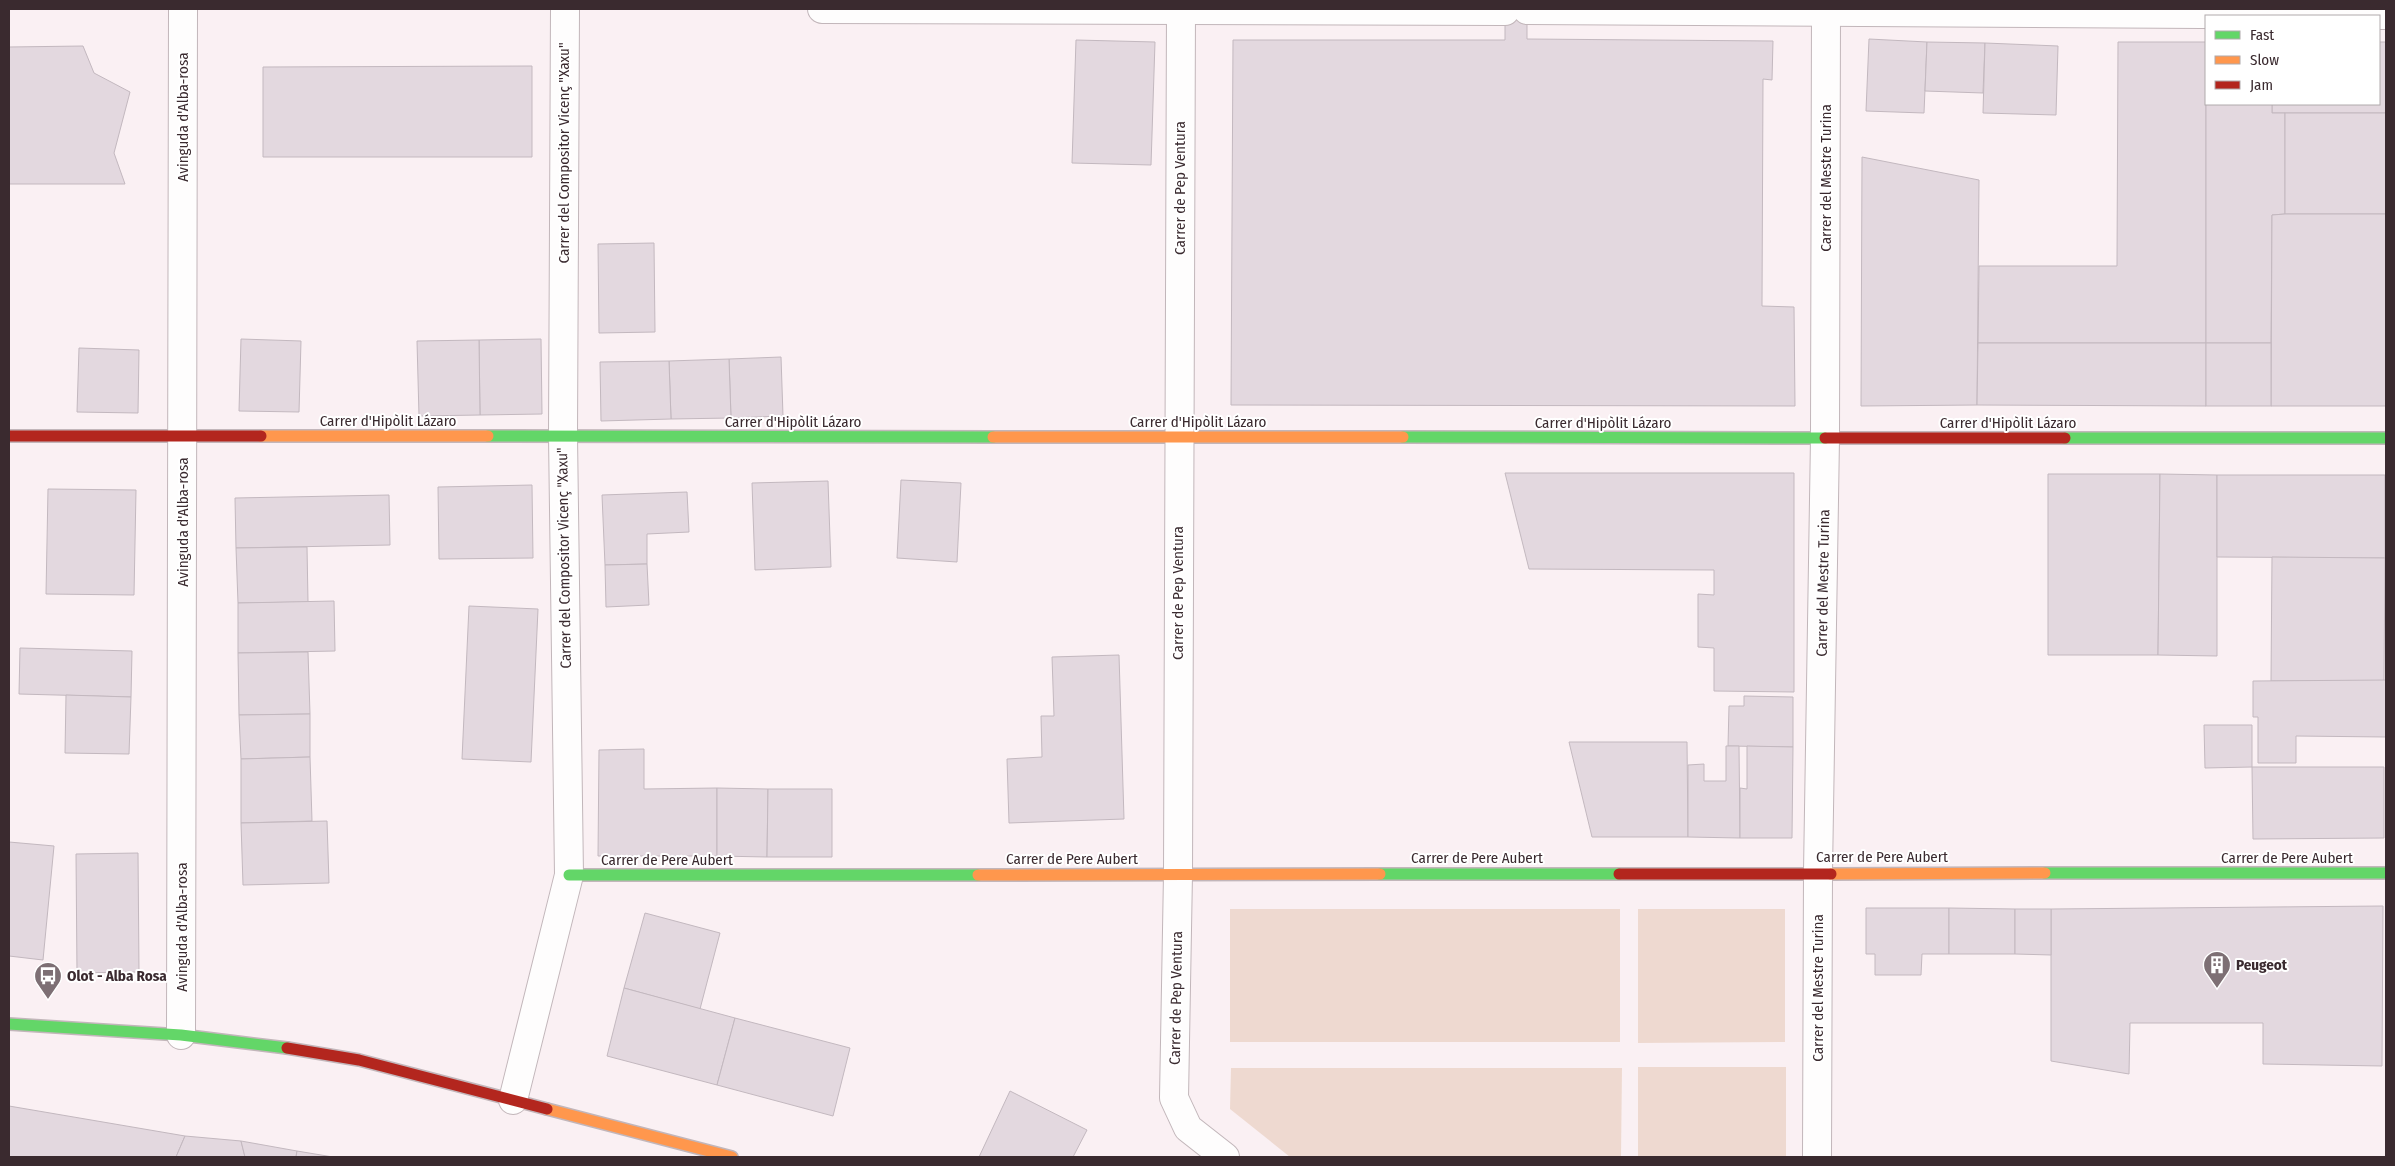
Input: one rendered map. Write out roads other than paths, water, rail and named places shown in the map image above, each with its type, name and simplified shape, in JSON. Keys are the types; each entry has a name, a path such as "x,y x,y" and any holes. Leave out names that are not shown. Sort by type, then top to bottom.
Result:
{"street":[{"name":"Avinguda d'Alba-rosa","path":"181,1035 183,9"},
{"name":"Carrer del Compositor Vicenç \"Xaxu\"","path":"513,1100 568,875 563,436 565,9"},
{"path":"822,9 1826,11 2274,15"},
{"name":"Carrer de Pep Ventura","path":"1181,10 1178,437 1178,874 1174,1098 1188,1128 1225,1157"},
{"name":"Carrer del Mestre Turina","path":"1817,1157 1818,872 1825,438 1826,11"},
{"name":"Carrer d'Hipòlit Lázaro","path":"9,436 2386,438"},
{"name":"Carrer de Pere Aubert","path":"568,875 1818,872 2386,873"},
{"path":"9,1024 181,1035 272,1045 359,1060 732,1157"}],"place":[{"name":"Peugeot","path":"2217,989"},
{"name":"Olot - Alba Rosa","path":"48,1000"}]}
